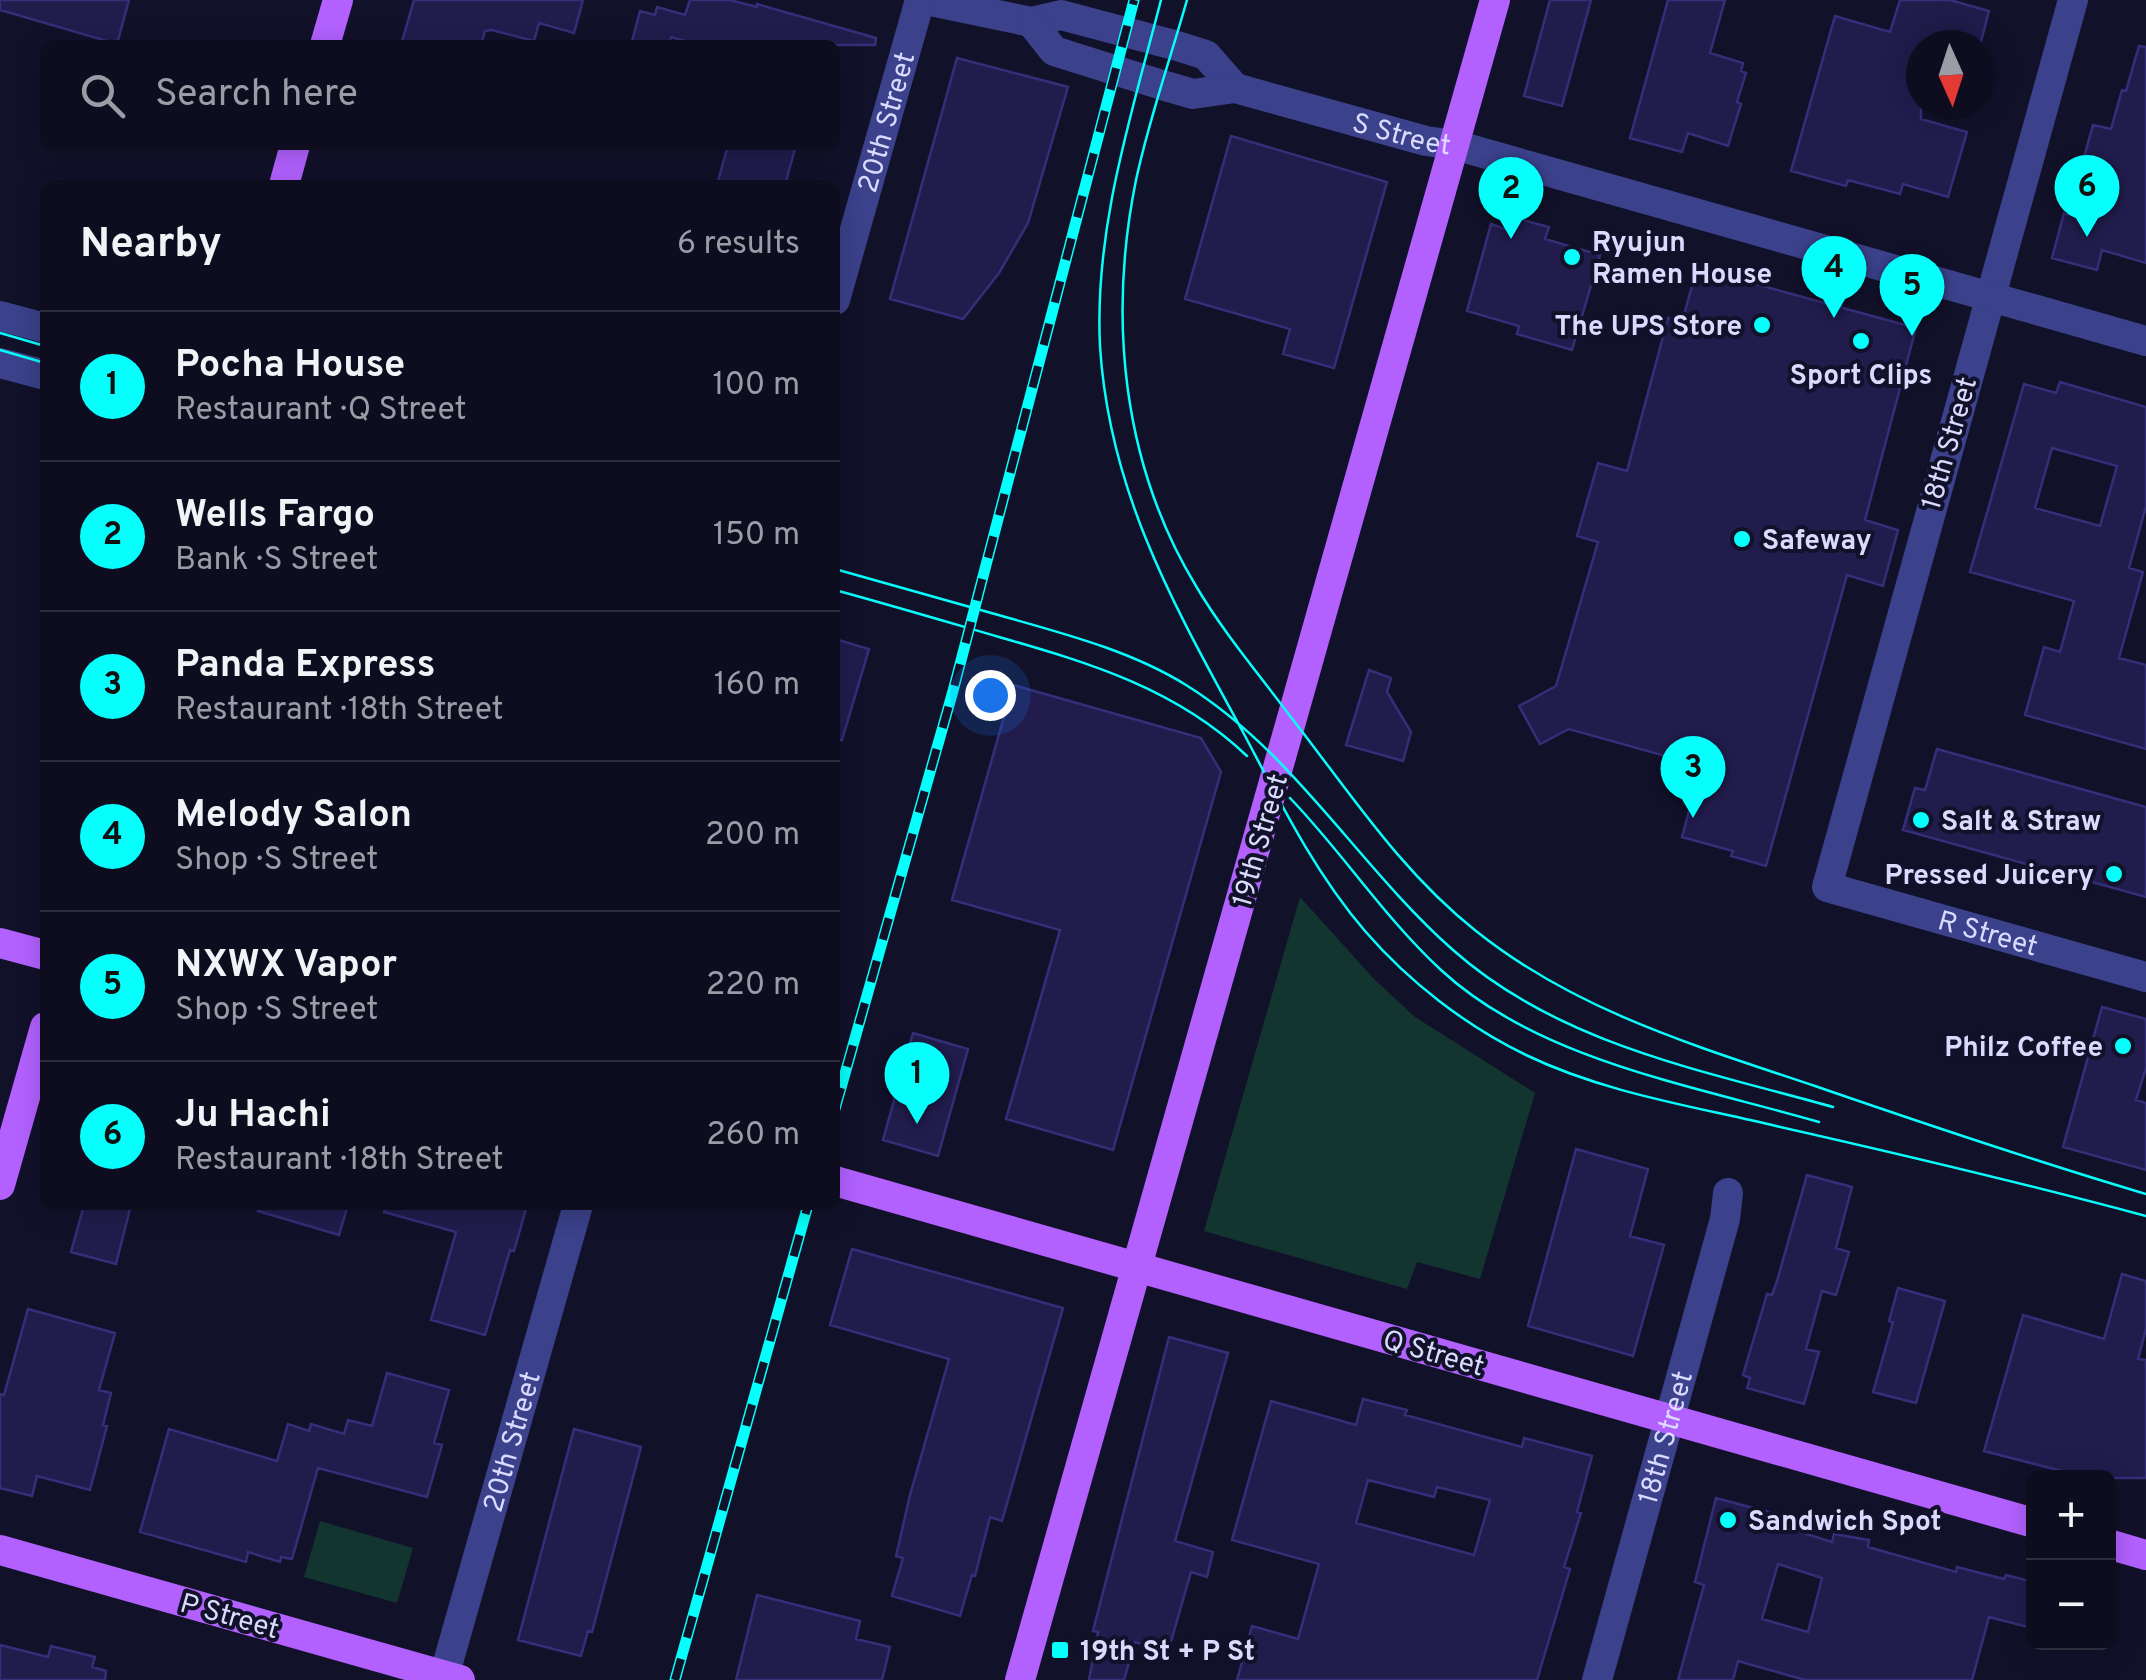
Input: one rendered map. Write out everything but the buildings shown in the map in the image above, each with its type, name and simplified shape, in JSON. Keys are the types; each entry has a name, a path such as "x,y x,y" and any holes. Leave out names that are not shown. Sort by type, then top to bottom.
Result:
{"main road":[{"path":"327,40 338,0"},
{"name":"19th Street","path":"1020,1680 1495,0"},
{"path":"285,180 294,150"},
{"path":"0,943 40,955"},
{"path":"0,1185 40,1044"},
{"name":"Q Street","path":"840,1182 2026,1521"},
{"path":"2116,1546 2146,1555"},
{"name":"P Street","path":"0,1550 449,1679"}],"street":[{"name":"S Street","path":"923,0 1031,22 1060,15 1174,44 1206,55 1235,88"},
{"name":"20th Street","path":"840,283 923,0"},
{"name":"18th Street","path":"1827,887 2073,0"},
{"name":"S Street","path":"1031,22 1054,51 1193,94 1235,88 1426,141 1455,145 2146,341"},
{"path":"0,316 40,327"},
{"path":"0,363 40,374"},
{"name":"R Street","path":"1827,887 2146,977"},
{"name":"18th Street","path":"1597,1680 1725,1218 1728,1193"},
{"name":"20th Street","path":"449,1679 577,1210"}],"green space":[{"path":"1300,897 1374,979 1415,1017 1535,1093 1480,1279 1417,1262 1407,1289 1204,1231"},
{"path":"320,1521 413,1548 397,1603 304,1577"}],"tram line":[{"path":"1161,0 1109,214 1100,302 1106,400 1131,500 1170,594 1299,836 1347,909 1419,985 1504,1043 1556,1068 1649,1097 2146,1216"},
{"path":"1187,0 1141,157 1128,232 1123,337 1137,440 1171,539 1206,603 1377,829 1423,883 1476,931 1514,959 1596,1005 1726,1056 2146,1194"},
{"path":"0,333 40,345"},
{"path":"0,350 40,362"},
{"path":"840,570 1077,638 1166,673 1225,712 1260,743 1419,918 1494,982 1539,1009 1633,1050 1833,1107"},
{"path":"840,591 1099,668 1192,713 1247,756"},
{"path":"1290,798 1420,949 1480,1001 1524,1027 1620,1066 1819,1122"}],"railway":[{"path":"840,1091 953,691 1134,0"},
{"path":"675,1680 807,1210"}],"place":[{"name":"Ju Hachi","path":"2087,237"},
{"name":"Wells Fargo","path":"1511,239"},
{"name":"Ryujun Ramen House","path":"1572,257"},
{"name":"Melody Salon","path":"1834,318"},
{"name":"The UPS Store","path":"1762,325"},
{"name":"NXWX Vapor","path":"1912,336"},
{"name":"Sport Clips","path":"1861,341"},
{"name":"Safeway","path":"1742,539"},
{"name":"Panda Express","path":"1693,818"},
{"name":"Salt & Straw","path":"1921,820"},
{"name":"Pressed Juicery","path":"2114,874"},
{"name":"Philz Coffee","path":"2123,1046"},
{"name":"Pocha House","path":"917,1124"},
{"name":"Sandwich Spot","path":"1728,1520"},
{"name":"19th St + P St","path":"1060,1650"}]}
